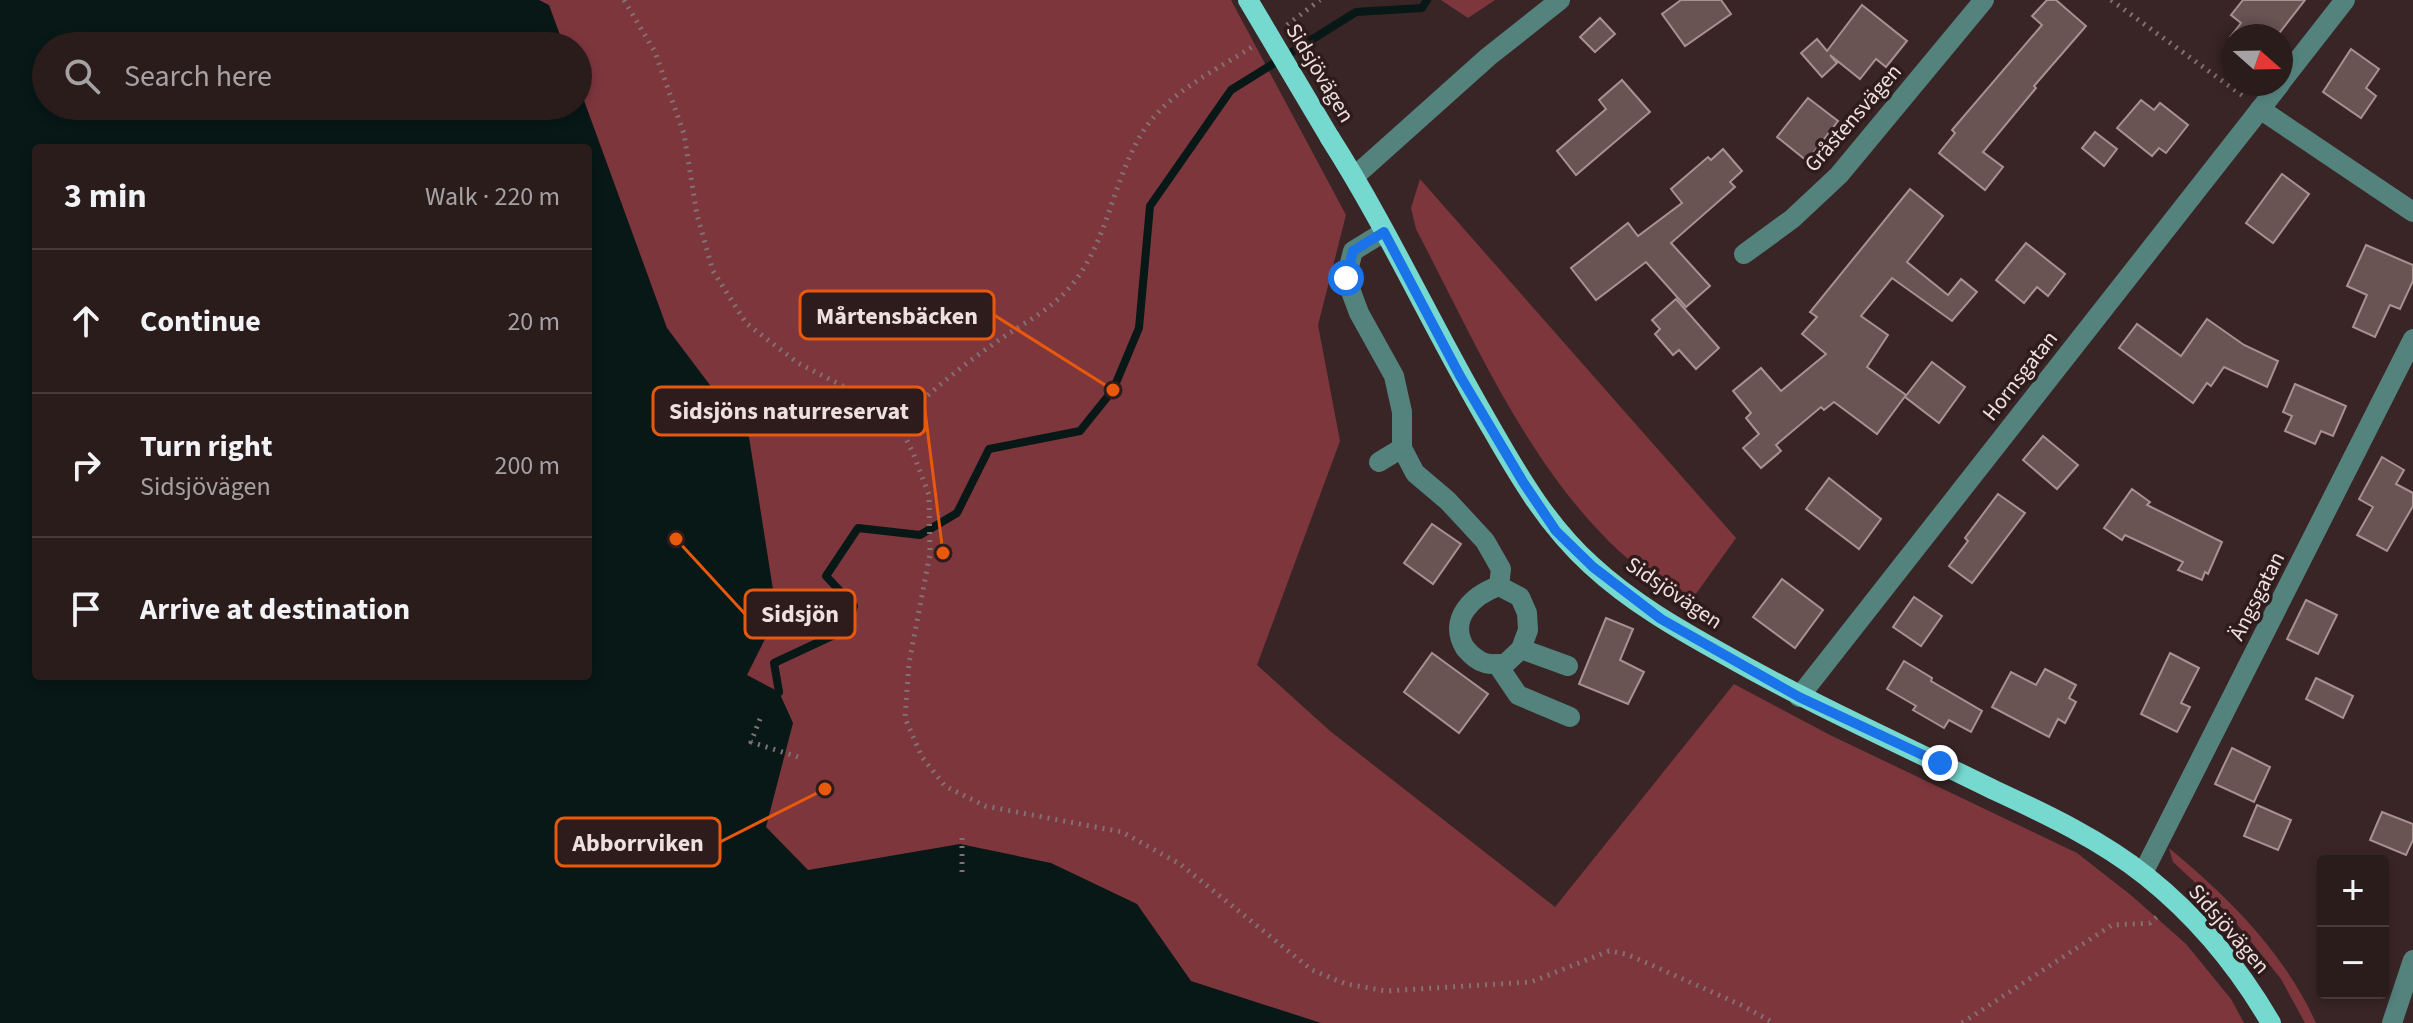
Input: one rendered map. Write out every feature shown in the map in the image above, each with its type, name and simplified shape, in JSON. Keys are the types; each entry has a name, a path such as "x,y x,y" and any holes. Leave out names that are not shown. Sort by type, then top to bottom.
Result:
{"main road":[{"name":"Sidsjövägen","path":"1248,0 1355,176 1460,376 1556,531 1593,567 1661,619 1799,697 2078,832 2143,873 2175,901 2226,957 2271,1023"}],"street":[{"path":"1355,176 1488,57 1560,0"},
{"name":"Gråstensvägen","path":"1744,254 1792,219 1839,175 1984,0"},
{"name":"Hornsgatan","path":"2293,66 2345,0"},
{"name":"Hornsgatan","path":"1799,697 2270,96"},
{"path":"2260,109 2413,212"},
{"path":"1384,232 1353,251 1346,278 1359,313 1394,376 1402,412 1402,448 1415,473 1448,501 1485,541 1501,569 1499,586"},
{"name":"Ängsgatan","path":"2143,873 2413,339"},
{"path":"1379,462 1402,448"},
{"path":"1499,586 1520,597 1527,613 1528,630 1521,649 1505,664 1486,663 1470,654 1460,639 1458,622 1467,606 1482,592 1499,586"},
{"path":"1521,649 1568,666"},
{"path":"1497,664 1518,695 1570,717"},
{"path":"2392,1023 2413,960"}],"path":[{"path":"624,0 655,52 684,134 697,215 713,271 746,323 798,363 872,401 898,422 929,495 930,554 909,663 905,718 922,757 945,786 985,806 1122,832 1180,864 1312,970 1346,984 1386,991 1531,982 1609,951 1636,958 1774,1023"},
{"path":"1285,26 1320,0"},
{"path":"2111,0 2260,109"},
{"path":"898,422 925,396 1001,338 1041,314 1070,287 1093,254 1142,133 1176,95 1264,40"},
{"path":"760,719 751,742 798,757"},
{"path":"962,838 962,878"},
{"path":"1962,1023 2112,925 2150,923 2175,901"}],"shaded area":[{"path":"0,0 1231,0 1346,215 1318,325 1340,441 1257,665 1330,731 1555,907 1734,684 1830,735 2077,853 2186,944 2231,999 2244,1023 0,1023"},
{"path":"0,0 539,0 549,5 559,32 32,32 32,120 591,120 667,328 749,437 777,615 747,675 779,692 793,723 766,827 808,870 960,844 1051,863 1137,904 1191,981 1321,1023 0,1023"},
{"path":"1441,0 1495,0 1468,18"},
{"path":"1420,179 1736,538 1688,605 1630,561 1599,531 1571,498 1520,426 1416,229 1411,208"},
{"path":"2169,848 2253,927 2288,973 2316,1023 2305,1023 2281,979 2228,913 2173,862"}],"building":[{"path":"1681,0 1721,0 1731,14 1685,46 1662,14"},
{"path":"2047,0 2056,0 2086,26 1983,152 2003,167 1985,190 1939,153 1955,133 1952,130 2042,25 2032,16"},
{"path":"2243,0 2305,0 2286,24 2240,24 2231,15"},
{"path":"1862,5 1907,41 1886,67 1876,59 1860,79 1830,55 1837,63 1822,77 1801,53 1817,39 1827,51"},
{"path":"1600,18 1615,34 1595,52 1580,37"},
{"path":"2351,49 2379,69 2366,88 2376,96 2361,118 2323,92"},
{"path":"1622,80 1650,112 1576,175 1557,151 1606,109 1599,100"},
{"path":"1808,98 1838,121 1807,161 1777,137"},
{"path":"2141,100 2154,110 2160,103 2188,125 2166,153 2159,148 2152,156 2117,128"},
{"path":"2095,132 2117,149 2104,166 2082,148"},
{"path":"1723,149 1742,171 1730,182 1735,187 1671,243 1710,286 1686,307 1646,262 1596,300 1571,268 1628,223 1638,236 1682,203 1671,189 1708,157 1711,160"},
{"path":"2282,174 2309,194 2273,243 2246,223"},
{"path":"1910,189 1943,216 1907,262 1948,295 1961,279 1977,292 1952,321 1892,278 1861,316 1888,335 1867,367 1906,395 1877,434 1834,402 1824,410 1821,407 1776,445 1781,451 1761,468 1743,448 1759,434 1746,418 1751,413 1733,391 1761,368 1781,391 1826,354 1802,334 1817,317 1810,312"},
{"path":"2026,243 2065,274 2048,296 2037,287 2024,303 1996,280"},
{"path":"2366,245 2413,265 2413,281 2400,309 2390,305 2375,337 2353,327 2367,295 2347,286"},
{"path":"1676,299 1719,348 1696,369 1679,350 1673,355 1655,334 1660,329 1652,320"},
{"path":"2207,319 2244,345 2278,361 2267,387 2224,367 2211,386 2207,383 2193,403 2119,348 2137,324 2181,356"},
{"path":"1932,362 1965,387 1939,423 1905,397"},
{"path":"2295,384 2346,406 2333,436 2321,431 2315,444 2285,431 2292,416 2283,412"},
{"path":"2043,436 2078,465 2057,489 2023,460"},
{"path":"2382,457 2404,470 2396,484 2413,493 2413,506 2387,551 2357,535 2373,507 2359,499"},
{"path":"1829,478 1881,519 1859,549 1806,509"},
{"path":"2132,489 2150,502 2147,505 2222,542 2208,574 2205,572 2202,580 2178,570 2183,562 2125,535 2122,540 2104,528"},
{"path":"1998,494 2025,513 1972,583 1949,566 1968,541 1965,538"},
{"path":"1432,524 1461,544 1433,584 1404,563"},
{"path":"1782,579 1823,610 1795,648 1753,617"},
{"path":"1914,597 1942,616 1921,646 1893,627"},
{"path":"2306,600 2337,615 2318,654 2287,639"},
{"path":"1606,618 1633,629 1620,660 1644,672 1628,704 1579,684"},
{"path":"1432,653 1488,694 1459,733 1404,692"},
{"path":"2170,653 2199,668 2181,703 2190,707 2177,732 2141,714"},
{"path":"1904,661 1982,711 1971,732 1949,720 1944,728 1913,710 1916,706 1887,689"},
{"path":"2045,669 2076,685 2069,698 2076,702 2065,723 2058,719 2049,737 1992,707 2011,672 2036,685"},
{"path":"2316,678 2353,696 2343,718 2306,699"},
{"path":"2232,748 2270,767 2254,802 2215,784"},
{"path":"2257,805 2291,820 2278,850 2244,836"},
{"path":"2382,812 2413,824 2413,840 2406,855 2370,840"}],"waterway":[{"path":"779,692 774,663 847,629 854,606 826,576 858,528 920,535 957,513 989,449 1080,431 1113,390 1139,328 1150,206 1231,90 1356,12 1422,8 1427,0"}],"place":[{"name":"Mårtensbäcken","path":"1113,390"},
{"name":"Sidsjön","path":"676,539"},
{"name":"Sidsjöns naturreservat","path":"943,553"},
{"name":"Abborrviken","path":"825,789"}],"route":[{"path":"1346,278 1353,251 1384,232 1460,376 1523,482 1556,531 1593,567 1661,619 1799,697 1940,763"}]}
